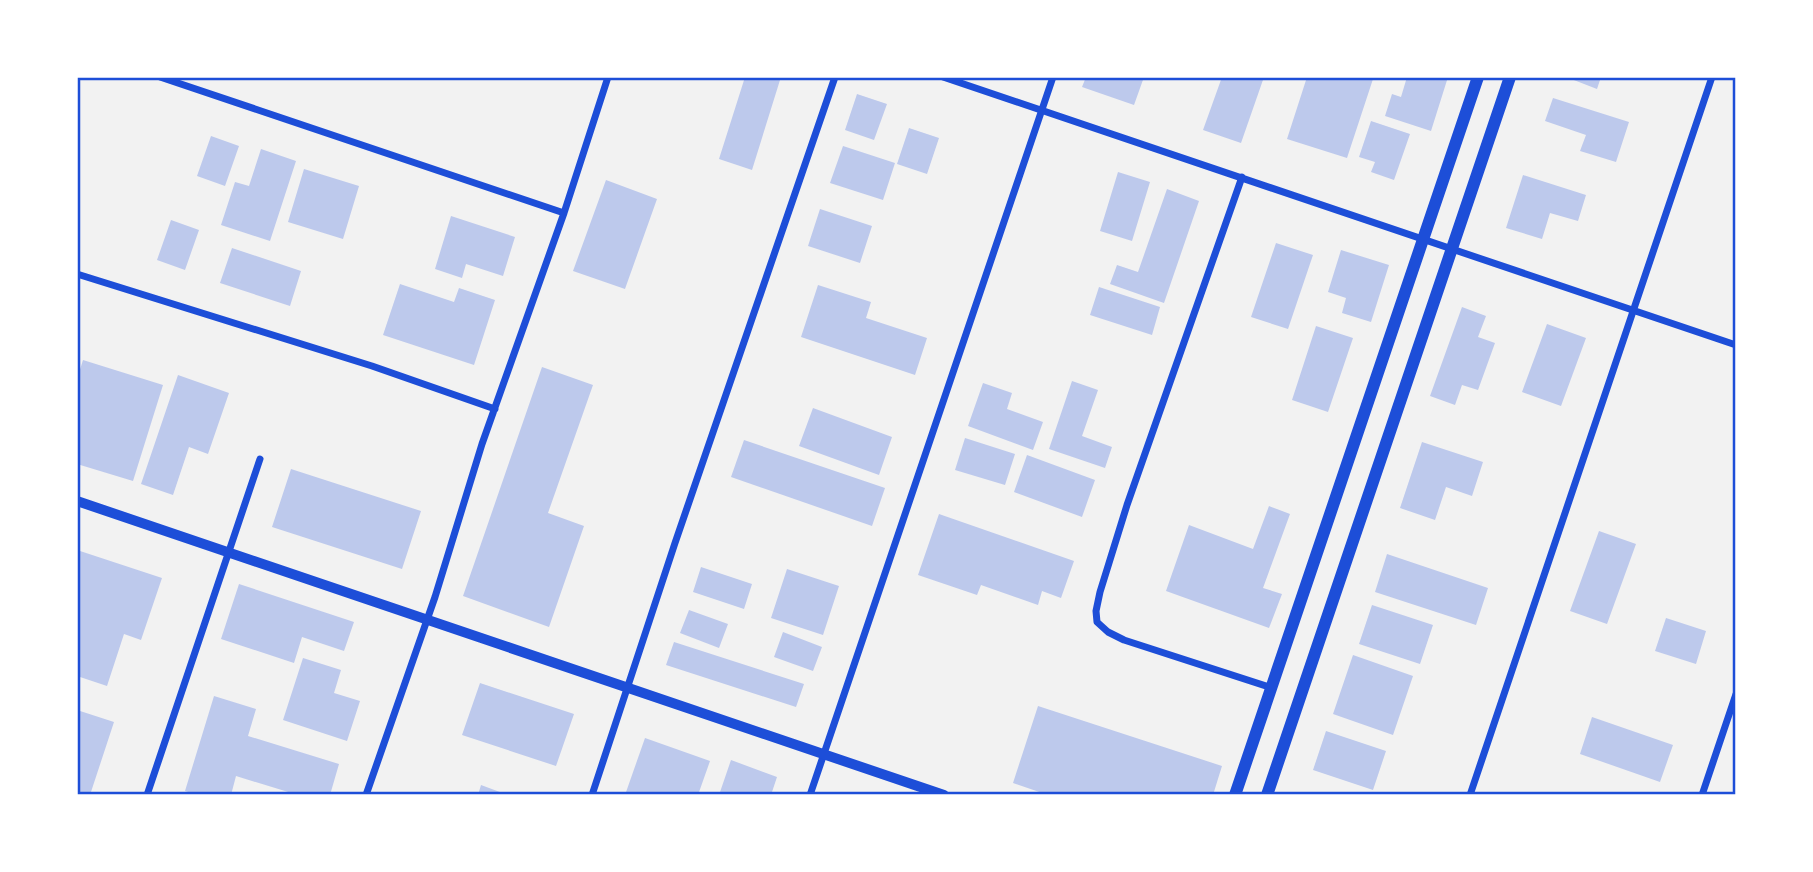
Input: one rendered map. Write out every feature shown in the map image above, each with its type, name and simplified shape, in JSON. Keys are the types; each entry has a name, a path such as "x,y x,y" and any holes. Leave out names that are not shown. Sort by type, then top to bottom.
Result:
{"highway":[{"path":"1235,795 1478,77"},
{"path":"1267,795 1510,77"}],"street":[{"path":"160,77 564,213"},
{"path":"366,795 608,77"},
{"path":"592,795 835,77"},
{"path":"943,77 1736,345"},
{"path":"810,795 1053,77"},
{"path":"1470,795 1712,77"},
{"path":"1242,177 1127,505 1104,575 1096,611 1097,622 1108,632 1124,640 1272,688"},
{"path":"77,274 372,366 495,409"},
{"path":"147,795 260,459"},
{"path":"77,501 944,795"},
{"path":"1702,795 1736,694"}],"building":[{"path":"745,77 770,77 780,80 752,170 719,159"},
{"path":"1086,77 1144,77 1134,105 1082,87"},
{"path":"1222,77 1264,77 1241,143 1203,130"},
{"path":"1307,77 1373,79 1347,158 1287,139"},
{"path":"1407,77 1448,77 1431,131 1385,116 1392,94 1401,97"},
{"path":"1566,77 1601,77 1597,89"},
{"path":"857,94 887,104 874,140 845,130"},
{"path":"1553,98 1629,122 1616,162 1580,151 1586,135 1545,121"},
{"path":"1371,121 1410,134 1394,180 1371,172 1375,162 1359,157"},
{"path":"909,128 939,138 927,174 897,164"},
{"path":"211,136 239,146 225,186 197,176"},
{"path":"843,146 895,163 883,200 830,183"},
{"path":"261,149 296,161 270,241 221,225 235,182 249,186"},
{"path":"304,169 359,186 343,239 288,222"},
{"path":"1118,172 1150,182 1132,241 1100,231"},
{"path":"1523,175 1586,195 1578,221 1550,213 1542,239 1506,228"},
{"path":"606,180 657,199 625,289 573,271"},
{"path":"1167,189 1199,201 1164,303 1110,284 1117,265 1138,272"},
{"path":"820,209 872,226 860,263 808,246"},
{"path":"451,216 515,237 503,276 466,264 462,278 435,269"},
{"path":"171,220 199,230 185,270 157,260"},
{"path":"1276,243 1313,255 1288,329 1251,317"},
{"path":"232,248 301,271 290,306 220,283"},
{"path":"1341,250 1389,265 1371,322 1342,313 1346,298 1328,292"},
{"path":"400,284 454,302 459,288 495,300 474,365 383,335"},
{"path":"818,285 871,302 866,318 927,338 915,375 801,337"},
{"path":"1099,287 1160,307 1152,335 1090,315"},
{"path":"1462,307 1486,316 1478,337 1495,343 1478,390 1462,385 1455,405 1430,396"},
{"path":"1547,324 1586,338 1561,406 1522,392"},
{"path":"1316,326 1353,338 1328,412 1292,400"},
{"path":"83,360 163,385 133,481 77,464 77,379"},
{"path":"542,367 593,385 548,513 584,526 549,627 463,596"},
{"path":"178,375 229,393 208,454 189,447 173,495 141,484"},
{"path":"1072,381 1098,390 1082,436 1112,447 1105,468 1049,449"},
{"path":"983,383 1012,393 1007,409 1043,422 1033,450 968,426"},
{"path":"813,408 892,437 879,475 799,446"},
{"path":"965,438 1015,454 1005,485 955,470"},
{"path":"744,440 885,488 872,526 731,477"},
{"path":"1422,442 1483,462 1472,496 1446,487 1435,520 1400,508"},
{"path":"1027,455 1095,480 1082,517 1014,492"},
{"path":"291,469 421,511 402,569 272,527"},
{"path":"1269,506 1290,514 1263,588 1282,594 1269,628 1166,591 1189,525 1253,549"},
{"path":"939,514 1074,561 1061,598 1042,591 1038,605 981,585 977,595 918,575"},
{"path":"1599,531 1636,544 1607,624 1570,611"},
{"path":"77,550 162,578 141,640 124,634 107,686 77,676"},
{"path":"1387,554 1488,588 1476,625 1375,592"},
{"path":"701,567 752,584 744,609 693,592"},
{"path":"787,569 839,586 823,635 771,618"},
{"path":"239,584 354,622 344,651 302,637 294,663 221,639"},
{"path":"1372,605 1433,625 1420,664 1359,644"},
{"path":"689,610 728,624 719,648 680,633"},
{"path":"1666,618 1706,631 1696,664 1655,651"},
{"path":"783,632 822,647 813,671 774,657"},
{"path":"674,642 804,684 796,707 666,665"},
{"path":"1353,655 1413,676 1393,735 1333,714"},
{"path":"303,658 341,670 334,693 360,701 347,741 283,720"},
{"path":"480,683 574,714 556,766 462,735"},
{"path":"214,696 256,709 248,736 339,764 330,795 298,795 236,776 231,795 198,795 185,791"},
{"path":"1038,706 1222,766 1213,795 1048,795 1013,783"},
{"path":"77,710 114,722 90,795 77,795"},
{"path":"1592,717 1673,745 1660,782 1580,754"},
{"path":"1326,731 1386,751 1373,790 1313,770"},
{"path":"645,738 710,761 698,795 625,795"},
{"path":"731,760 777,777 771,795 719,795"},
{"path":"481,785 508,795 478,795"}]}
